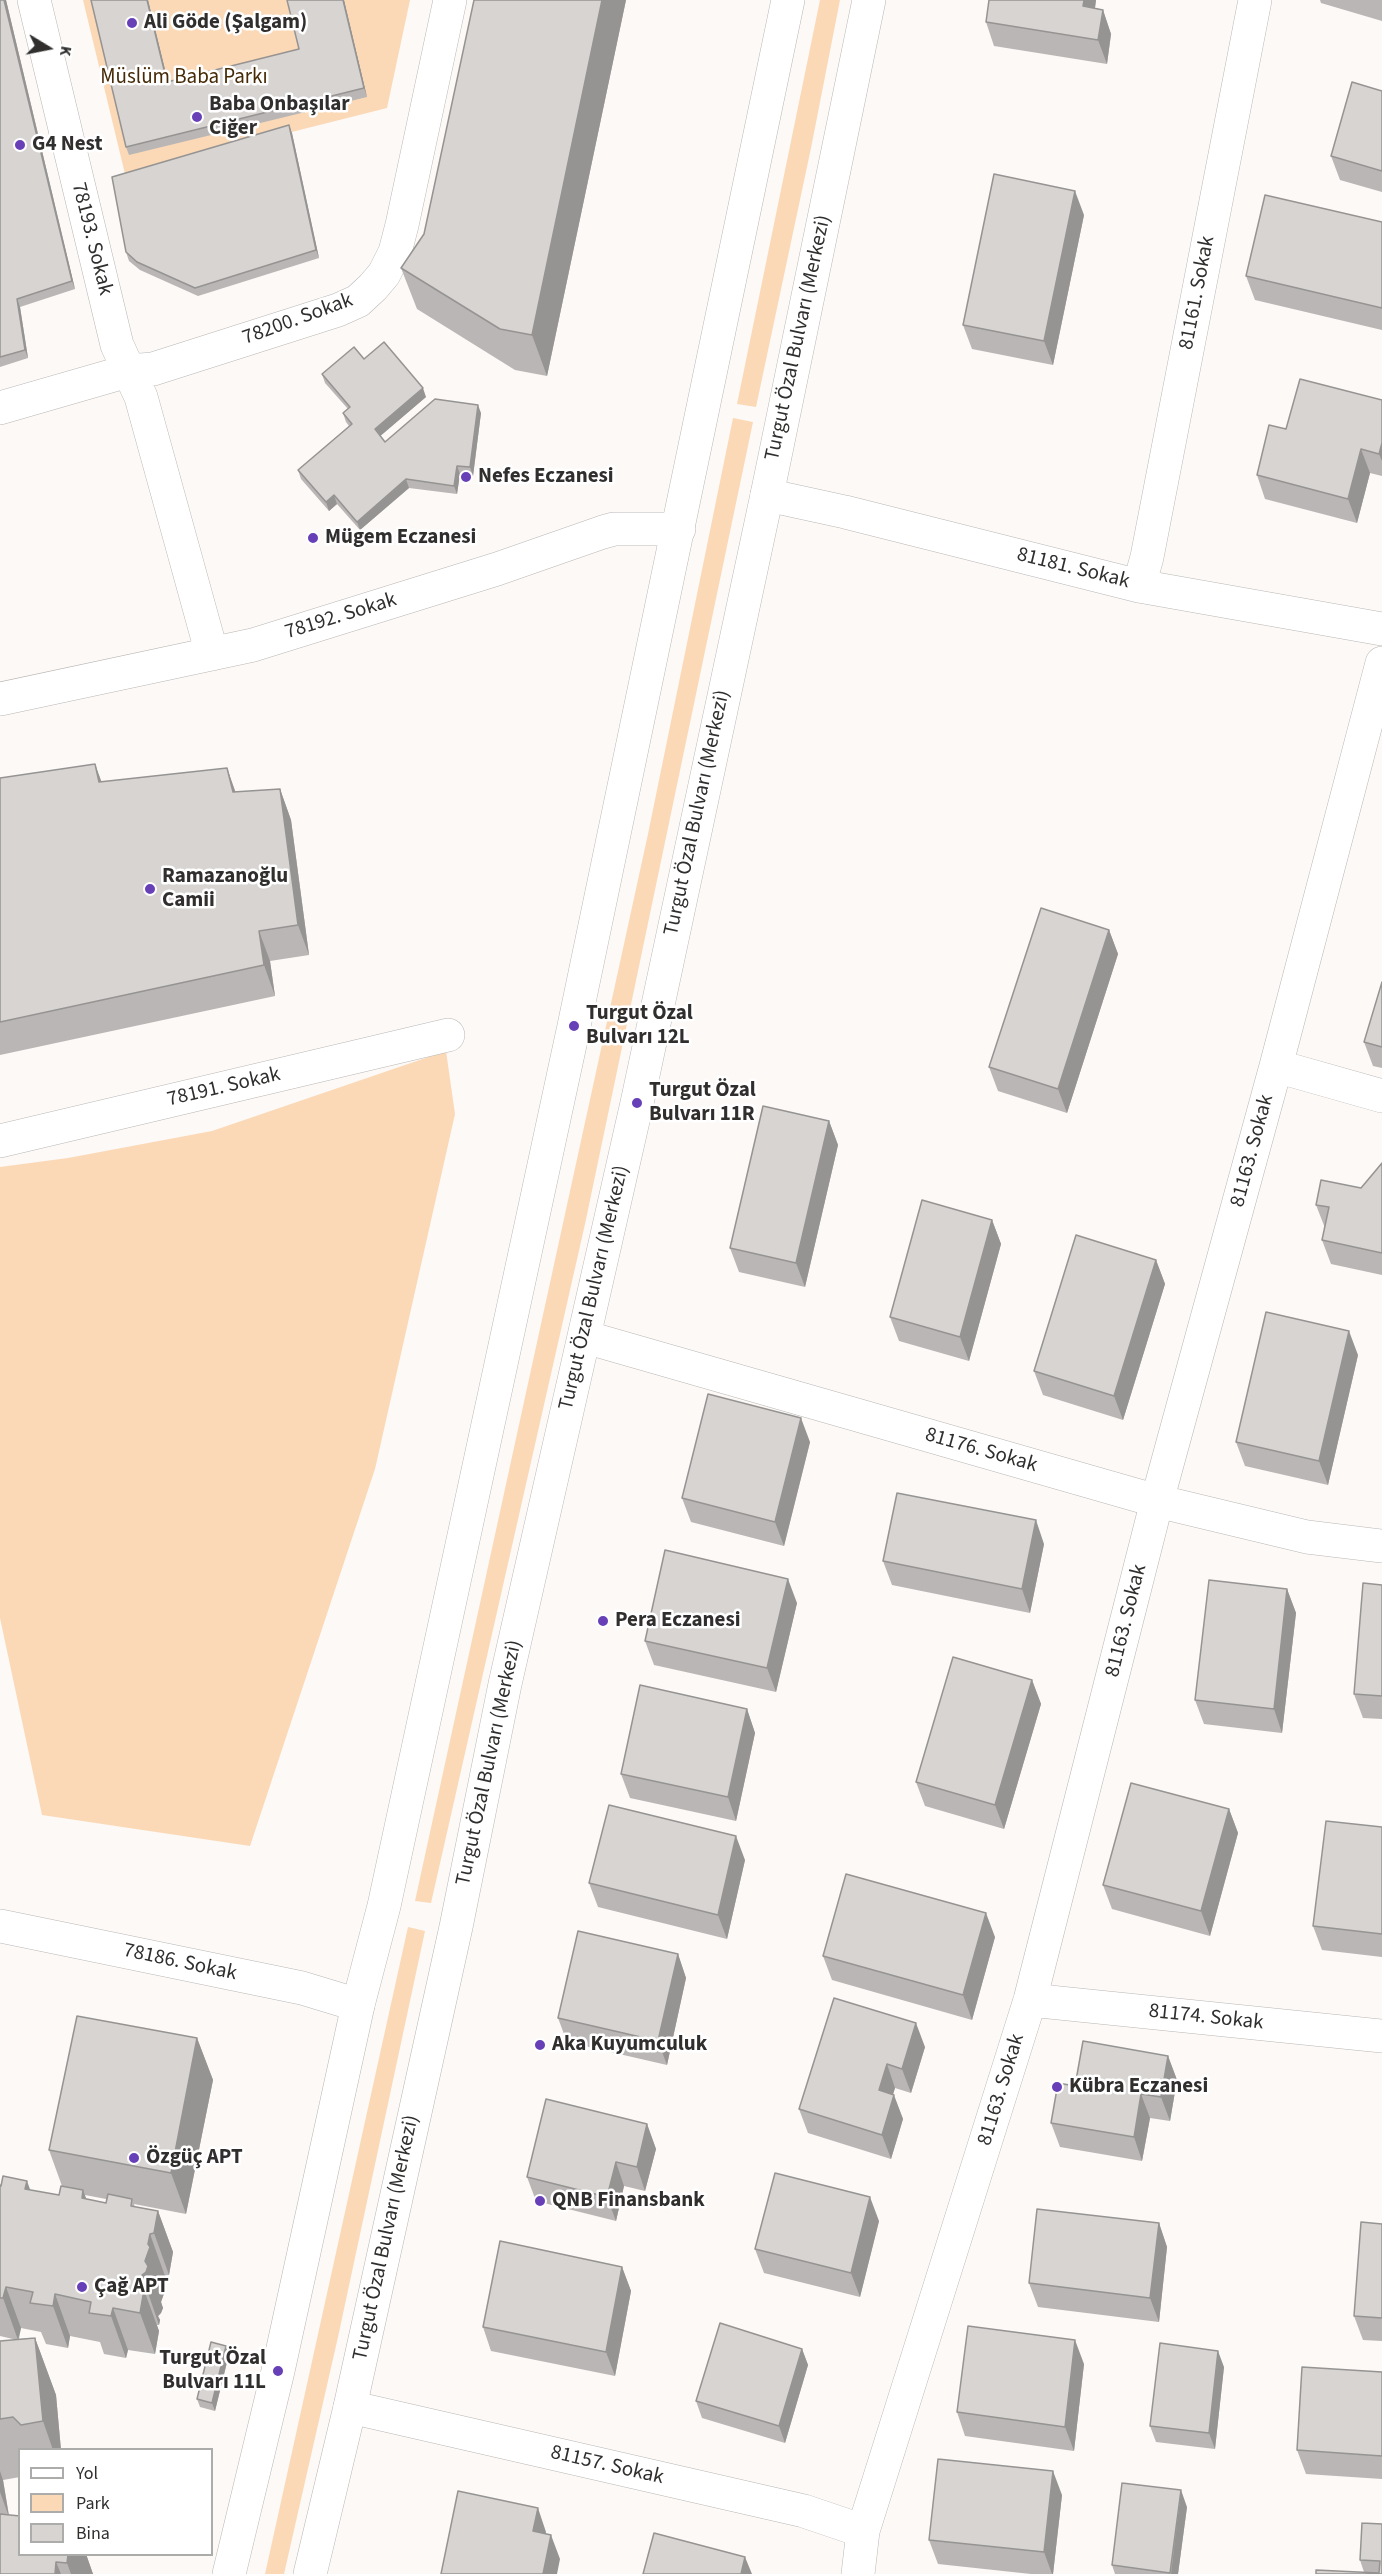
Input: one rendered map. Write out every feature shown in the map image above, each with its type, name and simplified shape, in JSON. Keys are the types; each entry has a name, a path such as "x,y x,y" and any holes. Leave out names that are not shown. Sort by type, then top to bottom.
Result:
{"street":[{"name":"78193. Sokak","path":"34,0 117,345 141,398 212,654"},
{"name":"78200. Sokak","path":"0,408 128,371 153,369 338,310 358,301 384,274 395,252 450,0"},
{"path":"229,2574 278,2371 358,2005 389,1883 679,529 788,0"},
{"name":"Turgut Özal Bulvarı (Merkezi)","path":"310,2574 350,2407 456,1927 505,1684 585,1337 767,495 869,0"},
{"name":"81161. Sokak","path":"1139,586 1147,558 1255,0"},
{"name":"81181. Sokak","path":"767,495 845,512 1139,586 1382,629"},
{"name":"78192. Sokak","path":"0,699 253,645 497,569 603,532 679,529"},
{"name":"81163. Sokak","path":"858,2574 863,2531 1030,2000 1157,1502 1276,1066 1382,663"},
{"name":"78191. Sokak","path":"0,1141 448,1035"},
{"path":"1276,1066 1382,1096"},
{"name":"81176. Sokak","path":"585,1337 1157,1502 1307,1537 1382,1546"},
{"name":"78186. Sokak","path":"0,1926 302,1988 358,2005"},
{"name":"81174. Sokak","path":"1030,2000 1382,2036"},
{"name":"81157. Sokak","path":"350,2407 804,2511 863,2531"}],"green space":[{"name":"Müslüm Baba Parkı","path":"83,0 410,0 387,108 125,174"},
{"path":"820,0 840,0 811,148 756,407 737,404"},
{"path":"733,418 753,422 585,1224 431,1903 415,1901 648,834"},
{"path":"446,1051 455,1114 375,1469 250,1846 42,1815 0,1618 0,1167 68,1158 212,1131"},
{"path":"408,1927 425,1931 338,2337 284,2574 265,2574"}],"building":[{"name":"G4 Nest","path":"0,0 4,0 72,281 17,299 25,350 0,357"},
{"path":"91,0 147,0 167,82 299,49 287,0 343,0 364,88 126,147"},
{"path":"474,0 602,0 532,335 500,329 401,268 424,234"},
{"path":"989,0 1084,0 1083,6 1103,10 1098,40 986,22"},
{"path":"1352,82 1382,91 1382,171 1331,156"},
{"path":"289,125 316,250 195,288 137,262 126,252 112,177"},
{"path":"994,174 1075,191 1044,341 963,325"},
{"path":"1265,195 1382,222 1382,308 1246,276"},
{"path":"384,342 423,388 375,429 385,442 435,399 478,405 470,467 457,466 454,486 406,479 357,522 334,495 326,502 298,470 352,424 343,413 350,407 322,374 354,347 364,359"},
{"path":"1300,379 1382,400 1382,443 1379,454 1361,449 1348,499 1257,475 1269,425 1286,429"},
{"name":"Ramazanoğlu Camii","path":"95,764 99,782 227,768 233,792 280,789 298,925 259,931 264,965 0,1022 0,778"},
{"path":"1041,908 1109,930 1058,1089 989,1067"},
{"path":"1382,982 1382,1047 1364,1042"},
{"path":"763,1106 829,1121 796,1263 730,1248"},
{"path":"1382,1163 1382,1253 1322,1240 1329,1207 1316,1205 1321,1180 1361,1188"},
{"path":"922,1200 992,1220 960,1337 890,1317"},
{"path":"1076,1235 1156,1260 1114,1396 1034,1371"},
{"path":"1266,1312 1349,1331 1319,1461 1236,1442"},
{"path":"708,1394 801,1418 775,1522 682,1498"},
{"path":"897,1493 1036,1520 1022,1589 883,1561"},
{"path":"665,1550 788,1579 767,1668 645,1641"},
{"path":"1209,1580 1287,1589 1274,1709 1195,1700"},
{"path":"1363,1583 1382,1585 1382,1696 1354,1694"},
{"path":"953,1657 1032,1680 995,1805 916,1782"},
{"path":"640,1685 747,1709 728,1797 621,1774"},
{"path":"1131,1783 1229,1809 1201,1911 1103,1885"},
{"path":"609,1805 736,1836 718,1915 589,1883"},
{"path":"1326,1821 1382,1827 1382,1934 1313,1926"},
{"path":"846,1874 986,1913 963,1995 823,1956"},
{"path":"578,1931 678,1954 658,2041 558,2018"},
{"path":"834,1998 916,2023 902,2069 887,2064 879,2090 894,2095 882,2135 799,2109"},
{"path":"77,2016 197,2038 171,2173 49,2150"},
{"path":"1083,2041 1168,2056 1161,2097 1141,2094 1134,2137 1051,2123 1058,2083 1075,2086"},
{"path":"546,2099 647,2124 637,2167 616,2162 607,2197 527,2177"},
{"path":"775,2173 870,2197 851,2273 755,2249"},
{"path":"3,2176 27,2181 25,2189 59,2195 61,2186 83,2190 82,2198 106,2203 108,2194 132,2199 131,2206 158,2211 154,2233 150,2234 148,2244 150,2247 145,2261 148,2266 142,2275 145,2279 141,2284 144,2290 140,2313 113,2308 111,2316 89,2313 91,2302 55,2294 53,2306 30,2303 33,2292 6,2287 3,2298 0,2298 0,2185"},
{"path":"1037,2209 1159,2223 1150,2298 1029,2283"},
{"path":"1361,2222 1382,2224 1382,2318 1354,2316"},
{"path":"500,2241 622,2267 606,2352 483,2327"},
{"path":"720,2323 802,2349 779,2426 696,2401"},
{"path":"968,2326 1075,2340 1065,2427 957,2412"},
{"path":"35,2338 43,2421 21,2425 13,2417 0,2419 0,2341"},
{"path":"211,2342 226,2346 212,2403 197,2399"},
{"path":"1160,2343 1218,2351 1209,2433 1150,2426"},
{"path":"1302,2367 1382,2372 1382,2456 1297,2450"},
{"path":"938,2459 1053,2471 1044,2552 929,2540"},
{"path":"1122,2483 1181,2490 1170,2573 1112,2565"},
{"path":"458,2491 538,2508 533,2531 551,2535 543,2574 441,2574"},
{"path":"0,2514 18,2516 18,2556 68,2556 67,2563 56,2562 55,2574 0,2574"},
{"path":"1362,2523 1382,2524 1382,2574 1316,2574 1316,2570 1379,2573 1380,2561 1360,2560"},
{"path":"654,2533 745,2557 741,2574 643,2574"}],"place":[{"name":"Ali Göde (Şalgam)","path":"132,23"},
{"name":"Baba Onbaşılar Ciğer","path":"197,117"},
{"name":"G4 Nest","path":"20,145"},
{"name":"Nefes Eczanesi","path":"466,477"},
{"name":"Mügem Eczanesi","path":"313,538"},
{"name":"Ramazanoğlu Camii","path":"150,889"},
{"name":"Turgut Özal Bulvarı 12L","path":"574,1026"},
{"name":"Turgut Özal Bulvarı 11R","path":"637,1103"},
{"name":"Pera Eczanesi","path":"603,1621"},
{"name":"Aka Kuyumculuk","path":"540,2045"},
{"name":"Kübra Eczanesi","path":"1057,2087"},
{"name":"Özgüç APT","path":"134,2158"},
{"name":"QNB Finansbank","path":"540,2201"},
{"name":"Çağ APT","path":"82,2287"},
{"name":"Turgut Özal Bulvarı 11L","path":"278,2371"}]}
